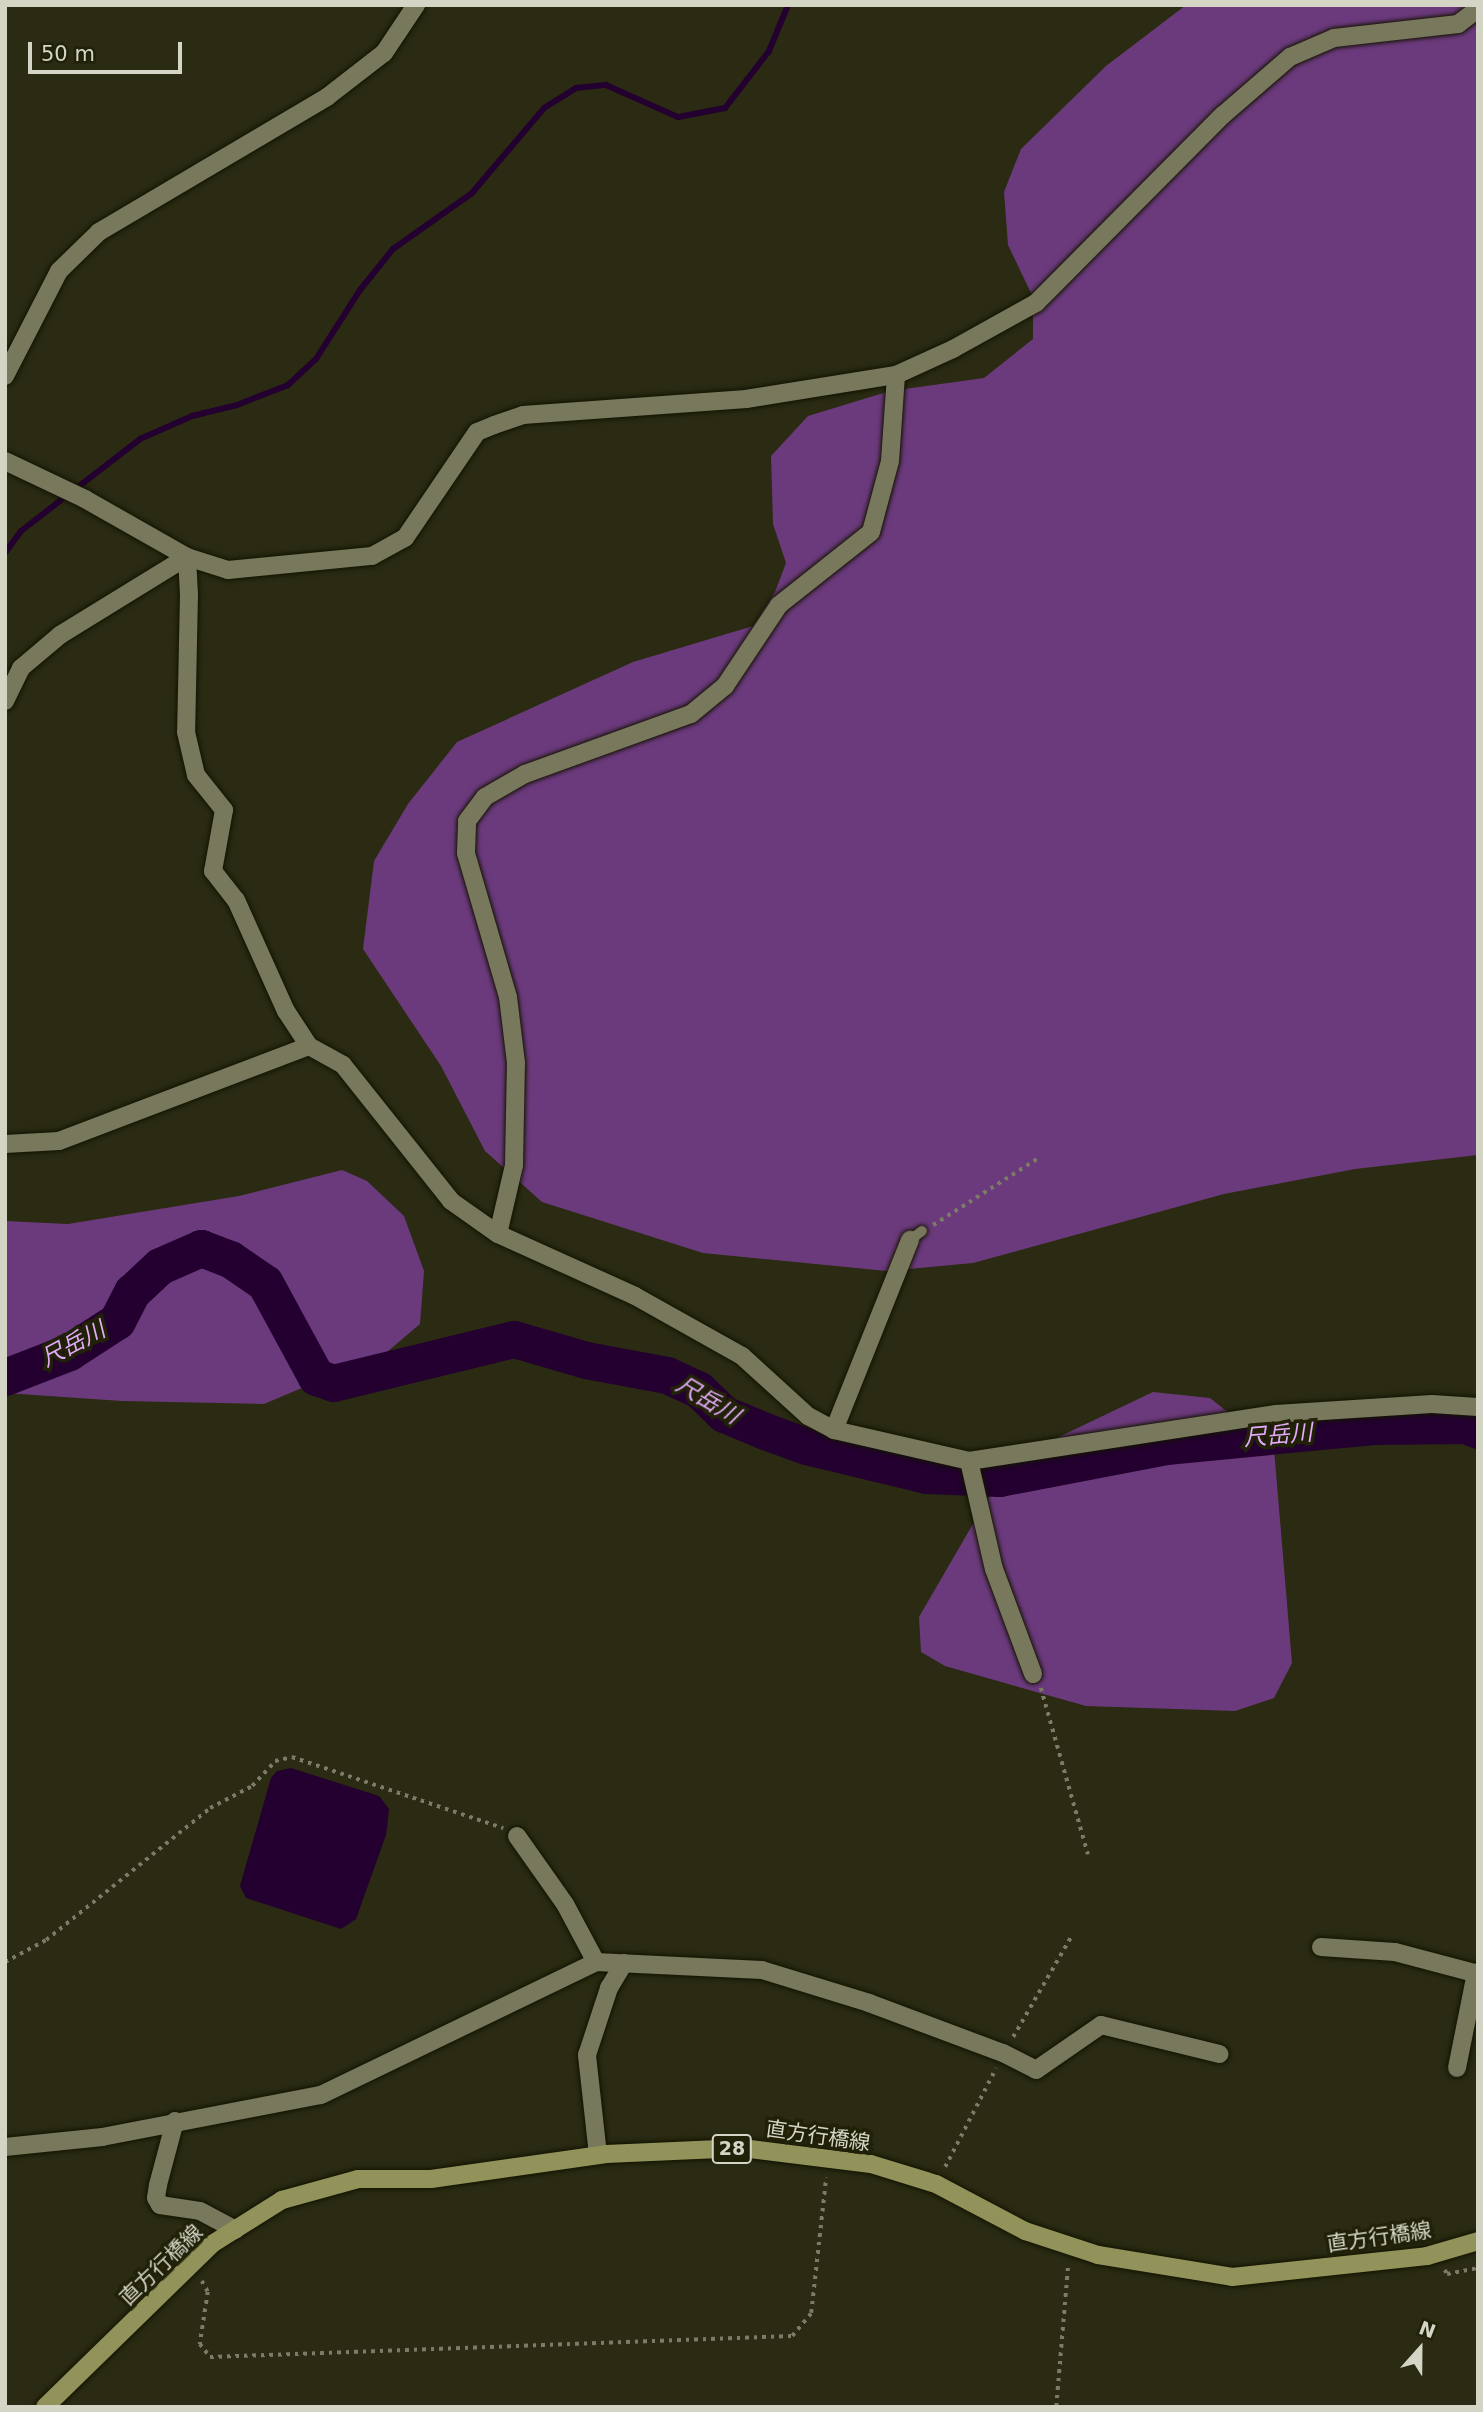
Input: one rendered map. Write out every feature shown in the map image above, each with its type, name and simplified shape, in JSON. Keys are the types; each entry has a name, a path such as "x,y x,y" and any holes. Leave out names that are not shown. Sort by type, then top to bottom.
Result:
{"main road":[{"name":"直方行橋線","path":"46,2407 212,2245 282,2200 358,2179 431,2179 598,2155 742,2148 871,2164 936,2184 1025,2231 1098,2255 1232,2277 1427,2256 1478,2241"}],"street":[{"path":"5,376 59,271 99,232 327,97 384,53 416,5"},
{"path":"5,461 85,499 187,557 228,570 372,556 405,538 477,432 523,415 746,398 895,375 995,328 1036,303 1223,115 1290,57 1334,38 1458,24 1478,9"},
{"path":"498,1234 514,1165 516,1063 508,997 466,853 467,821 485,797 525,774 691,714 725,686 779,605 871,532 890,461 895,375"},
{"path":"5,701 21,668 60,635 187,557"},
{"path":"187,557 189,594 186,732 196,775 224,810 213,870 236,900 286,1011 309,1046 343,1065 451,1201 498,1234 635,1296 742,1356 808,1416 834,1430 969,1461 1276,1414 1432,1404 1478,1407"},
{"path":"5,1144 59,1141 309,1046"},
{"path":"834,1430 916,1236"},
{"path":"969,1461 994,1569 1036,1678"},
{"path":"517,1836 565,1904 596,1962"},
{"path":"1321,1947 1395,1952 1477,1974 1457,2068"},
{"path":"5,2147 102,2137 321,2095 596,1962 761,1970 869,2003 1003,2053 1036,2070 1101,2025 1219,2053"},
{"path":"598,2155 587,2055 609,1988 624,1963"},
{"path":"175,2122 158,2185 156,2198 159,2205 200,2211 235,2230"}],"path":[{"path":"916,1236 1037,1159"},
{"path":"1036,1678 1088,1854"},
{"path":"5,1962 46,1940 210,1808 253,1786 275,1761 292,1757 444,1810 492,1822 517,1836"},
{"path":"936,2184 1003,2053 1070,1937"},
{"path":"193,2263 208,2292 200,2344 210,2357 792,2336 811,2313 828,2159"},
{"path":"1056,2407 1068,2245"}],"shaded area":[{"path":"1186,5 1478,5 1478,1155 1355,1169 1224,1194 973,1263 887,1271 703,1253 542,1202 485,1151 441,1066 363,949 374,861 408,804 457,742 633,662 753,626 775,592 786,563 773,524 771,456 808,416 890,391 984,378 1033,339 1033,297 1008,245 1004,192 1021,149 1106,66"},
{"path":"342,1170 367,1181 404,1216 424,1271 420,1324 387,1352 264,1404 122,1401 5,1393 5,1221 68,1224 239,1196"},
{"path":"1153,1392 1210,1398 1274,1449 1292,1663 1274,1698 1235,1711 1086,1706 945,1666 921,1652 919,1617 988,1498 1044,1444"},
{"path":"291,1768 379,1796 389,1809 386,1835 356,1919 341,1929 246,1898 240,1886 271,1778 277,1771"}],"waterway":[{"path":"5,553 21,531 140,439 192,416 237,405 288,385 316,359 360,290 393,249 472,193 544,108 576,88 606,85 678,117 725,108 769,51 788,5"},
{"name":"尺岳川","path":"5,1377 69,1352 117,1321 132,1292 160,1266 201,1248 230,1259 265,1283 316,1377 333,1383 514,1339 586,1360 667,1375 699,1390 724,1414 765,1431 806,1446 927,1475 999,1478 1166,1446 1373,1426 1465,1425 1478,1430"}]}
